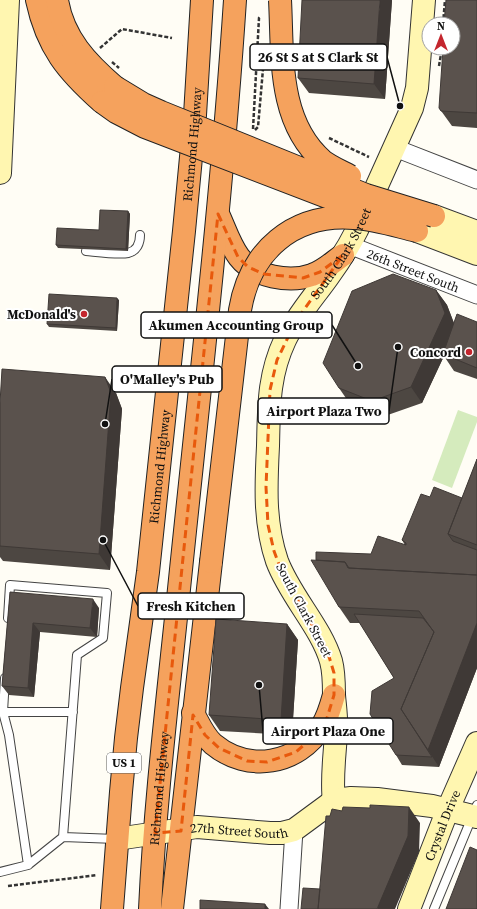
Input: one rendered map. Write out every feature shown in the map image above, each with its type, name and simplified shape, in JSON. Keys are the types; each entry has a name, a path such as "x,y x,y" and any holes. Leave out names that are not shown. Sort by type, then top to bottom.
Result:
{"highway":[{"path":"37,0 45,28 57,53 74,76 109,95 133,99 161,112 366,195 434,216"},
{"path":"57,0 62,21 69,36 90,64 109,95 130,120 151,130 416,231"},
{"path":"191,0 199,50"},
{"name":"Richmond Highway","path":"112,909 121,792 132,688 149,564 180,268 202,0"},
{"name":"Richmond Highway","path":"150,909 157,800 218,214 235,0"},
{"path":"280,0 286,94 298,130 306,142 324,161 336,169 434,216"},
{"path":"218,214 238,256 248,267 264,274 288,278 303,278 320,272 346,250"},
{"path":"172,909 240,310 246,285 262,256 278,239 301,225 341,217 370,220 416,231"},
{"path":"193,714 205,735 219,748 247,760 267,762 296,752 314,736 327,718 334,695"}],"street":[{"path":"0,173 8,0"},
{"name":"South Clark Street","path":"334,802 333,789 336,729 334,673 327,650 290,587 278,562 268,525 266,494 270,390 275,368 285,340 296,321 346,250 357,230 408,118 416,96 424,0"},
{"path":"394,148 477,180"},
{"path":"434,216 477,232"},
{"path":"416,231 477,254"},
{"name":"26th Street South","path":"346,250 477,295"},
{"name":"Crystal Drive","path":"409,909 448,809 477,743"},
{"name":"27th Street South","path":"118,839 155,833 181,831 197,827 270,833 294,830 322,809 343,799 364,798 390,800 448,809 476,811"},
{"path":"289,909 294,830"}],"lane":[{"path":"86,251 127,253 136,247 140,242 140,235"},
{"path":"8,625 10,585 107,593 103,638 77,655 63,837"},
{"path":"5,672 3,712 9,735 28,865"},
{"path":"3,712 73,712"},
{"path":"434,909 476,811"},
{"path":"0,872 28,865 63,837 118,839"}],"path":[{"path":"444,16 445,0"},
{"path":"252,122 259,18 265,16"},
{"path":"98,49 122,29 172,38"},
{"path":"255,130 258,127 263,65"},
{"path":"8,886 98,874"}],"highlighted area":[{"path":"218,214 238,257 248,267 264,274 303,278 320,272 343,255 296,321 277,360 270,390 266,487 268,525 274,551 283,575 327,650 334,673 334,695 327,718 314,736 296,752 267,762 247,761 219,748 205,735 193,715 181,831 155,833"}],"green space":[{"path":"458,410 477,417 477,422 452,488 432,480"}],"building":[{"path":"302,0 380,0 374,84 298,78"},
{"path":"446,0 477,0 477,113 441,111 439,108 442,56 461,56 461,16 445,16"},
{"path":"100,210 128,211 126,249 56,245 57,228 99,230"},
{"path":"393,274 436,290 445,313 411,387 372,401 339,388 323,363 352,291"},
{"name":"McDonald's","path":"49,294 117,298 116,328 47,324"},
{"path":"457,314 477,322 477,368 443,354"},
{"path":"2,369 105,377 111,393 99,554 0,546 0,403"},
{"path":"477,459 477,545 448,534"},
{"path":"434,487 462,498 448,534 453,541 477,550 477,575 349,568 345,562 316,560 316,552 371,554 378,536 406,545 406,543 402,540 421,494 430,497"},
{"path":"311,560 345,562 348,568 477,575 477,623 428,750 401,709 434,632 419,611 339,607"},
{"path":"10,592 93,599 90,628 33,623 28,688 2,686"},
{"path":"354,614 423,618 434,632 401,709 432,757 396,755 370,714 372,691 394,678"},
{"path":"216,619 287,624 281,720 209,715"},
{"path":"370,805 409,807 408,836 377,909 318,909 326,816 330,816 332,809 342,811 343,807 370,808"},
{"path":"470,847 477,850 477,909 446,909"},
{"path":"303,888 320,889 318,909 301,909"},
{"path":"200,900 265,904 265,909 200,909"}],"place":[{"name":"26 St S at S Clark St","path":"400,106"},
{"name":"McDonald's","path":"84,314"},
{"name":"Airport Plaza Two","path":"398,347"},
{"name":"Concord","path":"469,352"},
{"name":"Akumen Accounting Group","path":"358,366"},
{"name":"O'Malley's Pub","path":"105,424"},
{"name":"Fresh Kitchen","path":"103,540"},
{"name":"Airport Plaza One","path":"259,685"}]}
